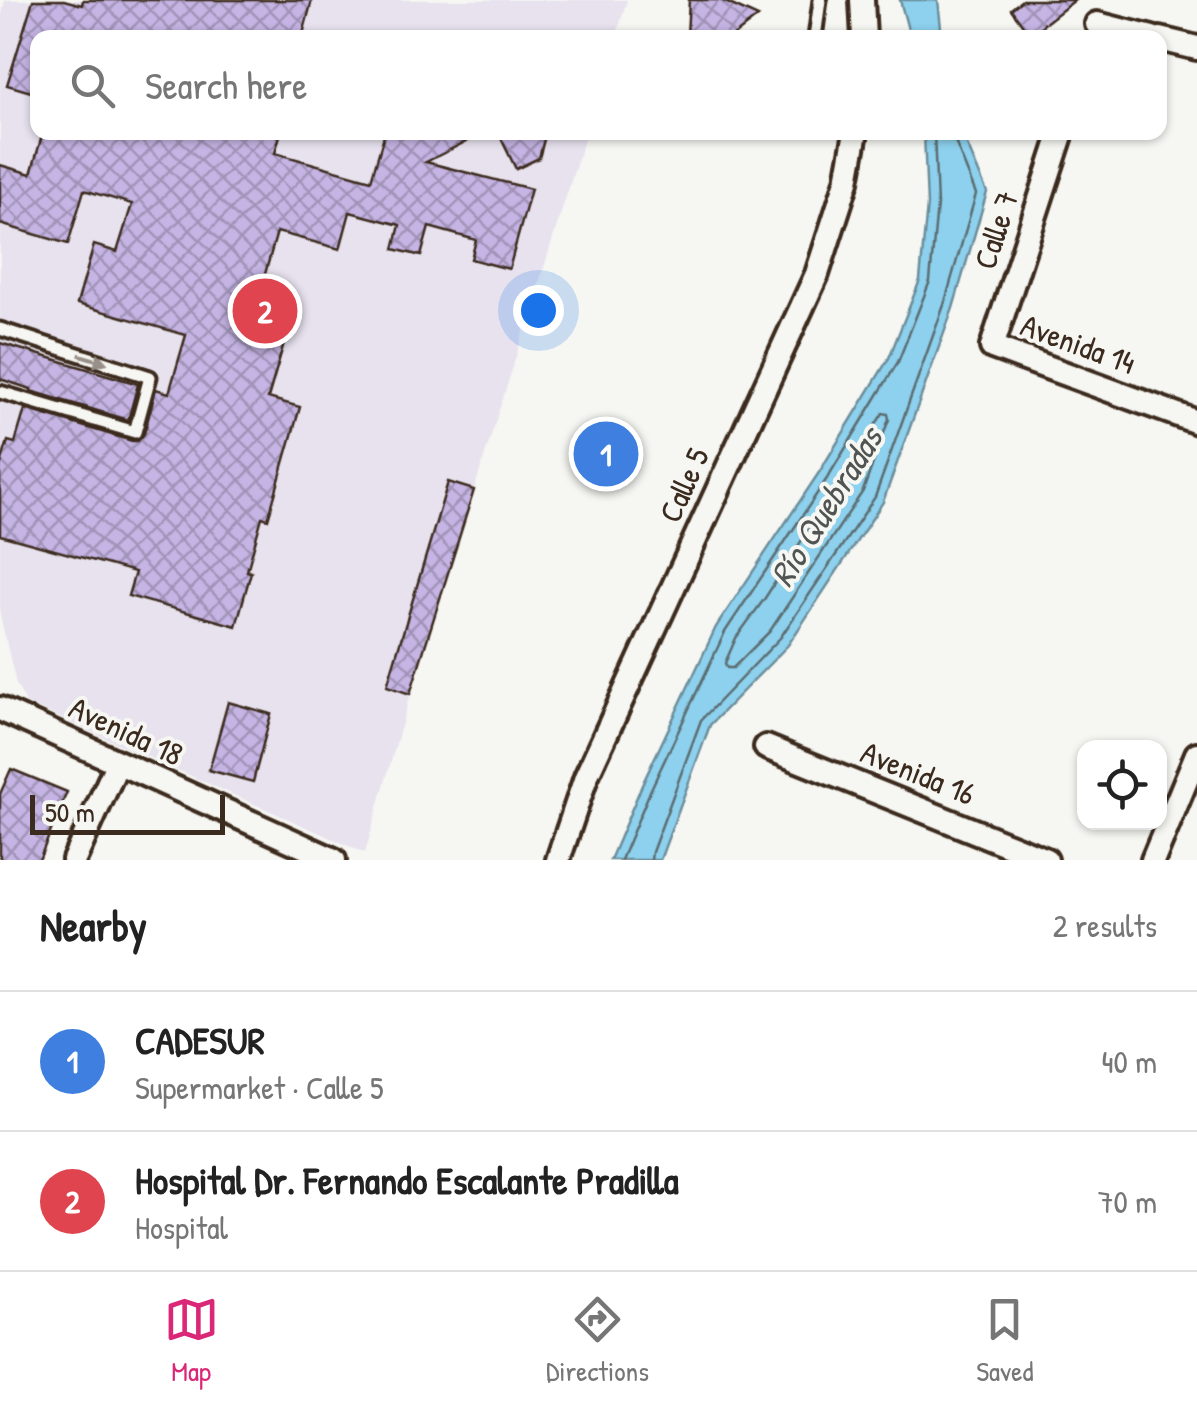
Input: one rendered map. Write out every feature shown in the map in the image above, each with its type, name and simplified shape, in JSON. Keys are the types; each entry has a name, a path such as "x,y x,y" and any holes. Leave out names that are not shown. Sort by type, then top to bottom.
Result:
{"street":[{"path":"862,0 864,30"},
{"path":"1095,30 1103,0"},
{"path":"1167,41 1197,48"},
{"name":"Calle 5","path":"558,860 586,777 817,274 848,181 855,140"},
{"name":"Calle 7","path":"992,347 1059,140"},
{"name":"Avenida 14","path":"992,347 1197,422"},
{"name":"Avenida 18","path":"0,709 334,860"},
{"name":"Avenida 16","path":"766,747 1046,860"},
{"path":"1152,860 1197,754"},
{"path":"74,860 118,764"}],"lane":[{"path":"815,30 820,0"},
{"path":"0,329 150,377 135,432 0,392"}],"shaded area":[{"path":"5,0 627,0 618,30 30,30 30,140 584,140 410,694 365,853 26,703 16,684 0,615 0,23"}],"water":[{"path":"900,0 938,0 941,30 908,30"},
{"name":"Río Quebradas","path":"924,140 965,140 987,192 953,308 883,502 788,645 710,725 660,860 610,860 716,627 820,471 889,358 920,280 927,205"}],"building":[{"path":"33,0 64,0 82,5 83,0 312,0 304,30 30,30 30,92 7,85"},
{"path":"689,0 721,0 758,17 741,30 687,30"},
{"path":"1022,0 1075,0 1036,30 1026,30 1011,9"},
{"path":"41,140 279,140 275,153 371,180 383,140 469,140 426,162 531,189 509,269 471,259 476,240 429,227 421,256 394,249 400,225 350,212 340,249 277,232 259,295 295,305 268,398 300,407 268,519 262,517 236,626 128,596 135,572 0,535 0,467 8,441 15,443 25,409 138,441 144,434 156,389 169,393 186,335 77,304 94,245 117,252 132,204 84,190 68,244 0,224 0,165 31,174"},
{"path":"502,140 544,140 539,158 516,169"},
{"path":"0,343 138,384 128,420 0,379"},
{"path":"448,482 474,490 410,694 387,686"},
{"path":"228,702 271,714 253,782 209,770"},
{"path":"11,769 67,792 39,860 0,860 0,794"}],"place":[{"name":"Hospital Dr. Fernando Escalante Pradilla","path":"265,311"},
{"name":"CADESUR","path":"606,454"}]}
